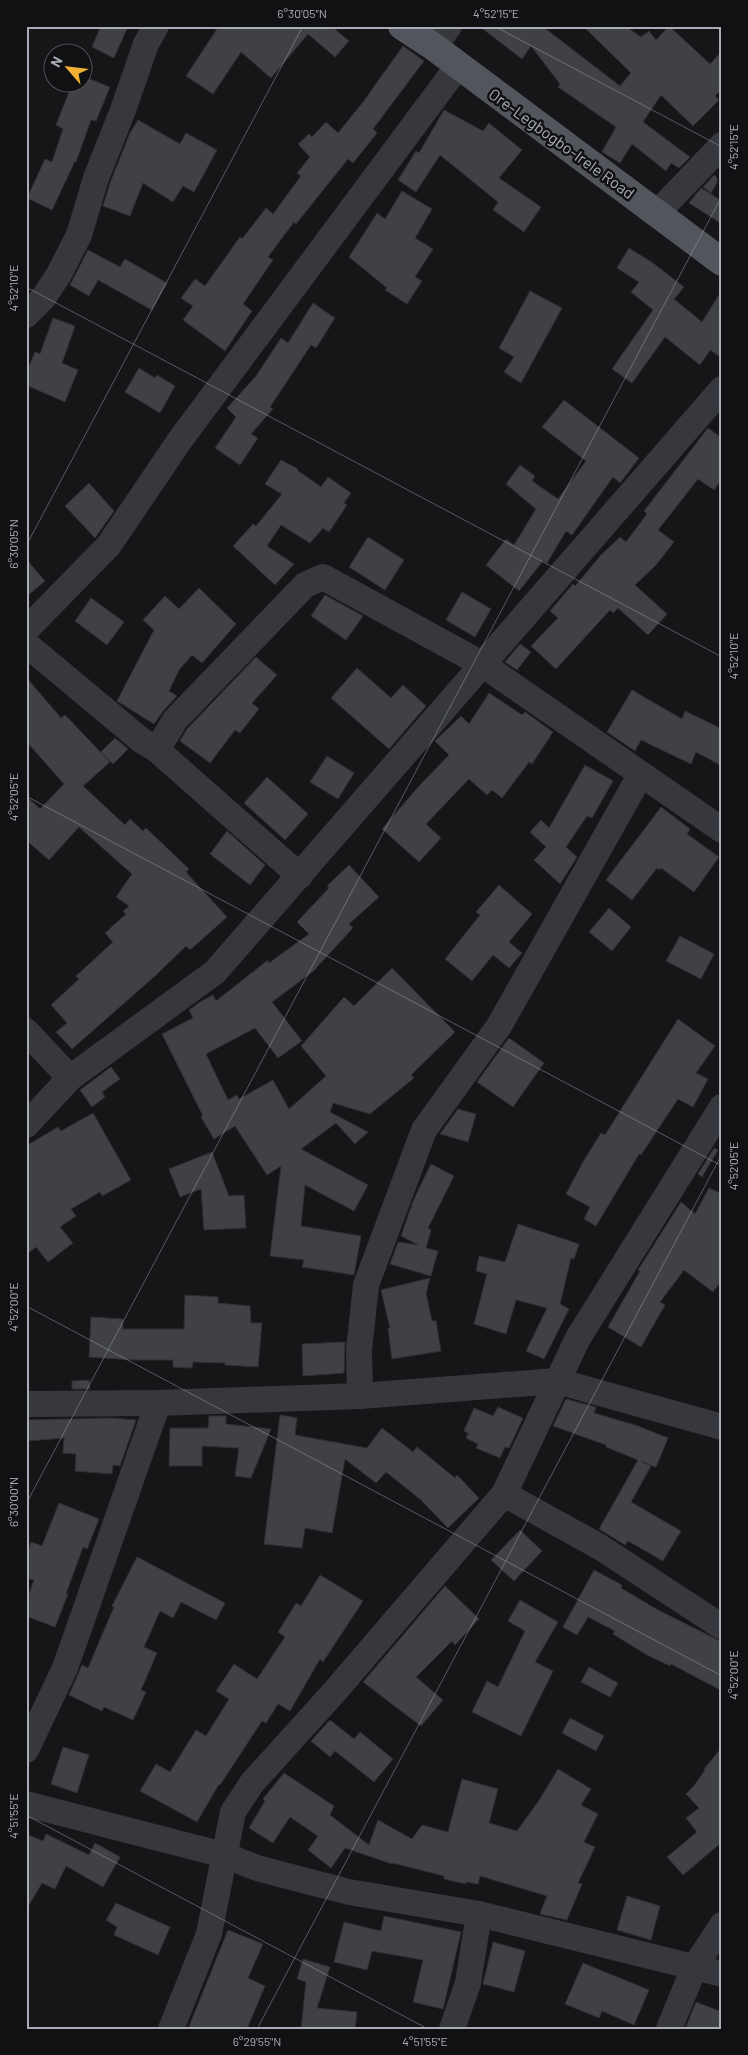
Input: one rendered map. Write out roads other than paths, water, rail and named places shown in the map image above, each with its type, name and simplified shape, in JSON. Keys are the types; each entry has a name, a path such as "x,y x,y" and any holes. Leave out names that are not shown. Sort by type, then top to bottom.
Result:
{"main road":[{"name":"Ore-Legbogbo-Irele Road","path":"402,26 442,37 458,66 722,262"}],"street":[{"path":"26,315 44,297 59,274 79,235 96,178 123,110 146,44 156,26"},
{"path":"26,630 109,545 180,440 458,66"},
{"path":"658,213 722,145"},
{"path":"26,1125 70,1078 215,972 722,389"},
{"path":"157,750 174,720 305,585 323,577 482,664 722,830"},
{"path":"26,644 141,740 157,750 300,876"},
{"path":"360,1396 359,1350 366,1285 424,1130 499,1026 642,774"},
{"path":"26,1031 70,1078"},
{"path":"171,2029 209,1934 233,1812 252,1783 336,1690 504,1494 578,1338 722,1107"},
{"path":"26,1404 158,1403 360,1396 556,1381 722,1427"},
{"path":"26,1750 65,1668 158,1403"},
{"path":"504,1494 600,1547 722,1627"},
{"path":"26,1804 224,1855 257,1868 349,1892 479,1914 722,1974"},
{"path":"452,2029 468,1983 479,1914"},
{"path":"669,2029 694,1968 722,1925"}]}
